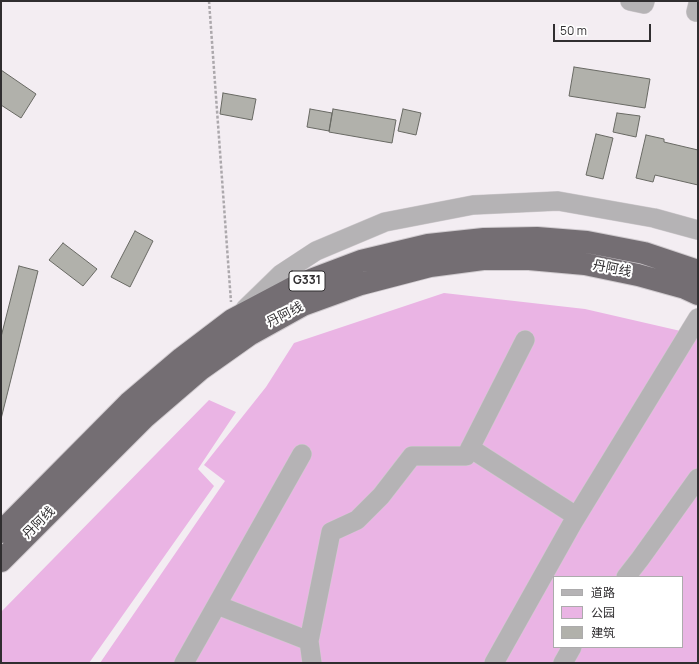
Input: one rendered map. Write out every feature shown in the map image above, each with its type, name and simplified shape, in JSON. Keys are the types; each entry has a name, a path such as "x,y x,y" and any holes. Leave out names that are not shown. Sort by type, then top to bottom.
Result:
{"highway":[{"name":"丹阿线","path":"1,532 129,403 182,358 232,320 300,284 361,261 428,245 484,239 537,238 587,242 644,253 694,281"},
{"name":"丹阿线","path":"1,562 144,418 201,370 249,335 303,305 361,284 430,266 483,259 529,259 585,264 638,275 694,281"}],"street":[{"path":"630,1 644,4 645,1"},
{"path":"698,4 696,12 698,12"},
{"path":"232,320 281,274 316,251 385,222 473,205 558,201 654,218 698,230"},
{"path":"494,663 576,516 698,318"},
{"path":"312,663 310,642 331,532 357,520 381,496 412,456 466,456 525,340"},
{"path":"470,448 576,516"},
{"path":"184,663 302,454"},
{"path":"627,576 698,478"},
{"path":"217,605 310,642"},
{"path":"563,663 571,648"}],"path":[{"path":"209,1 232,320"}],"green space":[{"path":"444,293 585,309 698,335 698,663 100,663 225,481 204,465 266,387 294,343"},
{"path":"209,400 236,412 198,469 214,486 89,663 1,663 1,612"}],"building":[{"path":"574,67 650,79 645,108 569,96"},
{"path":"1,70 36,94 21,118 1,105"},
{"path":"223,93 256,99 252,120 220,114"},
{"path":"310,109 332,113 329,131 307,127"},
{"path":"333,109 396,120 392,143 329,132"},
{"path":"403,109 421,113 416,135 398,131"},
{"path":"617,113 640,116 636,137 613,132"},
{"path":"596,134 613,138 603,179 586,175"},
{"path":"646,135 664,139 664,142 698,150 698,185 655,175 653,182 636,178"},
{"path":"135,231 153,241 130,287 111,277"},
{"path":"63,243 97,269 83,286 49,260"},
{"path":"19,266 38,271 1,419 1,337"}]}
